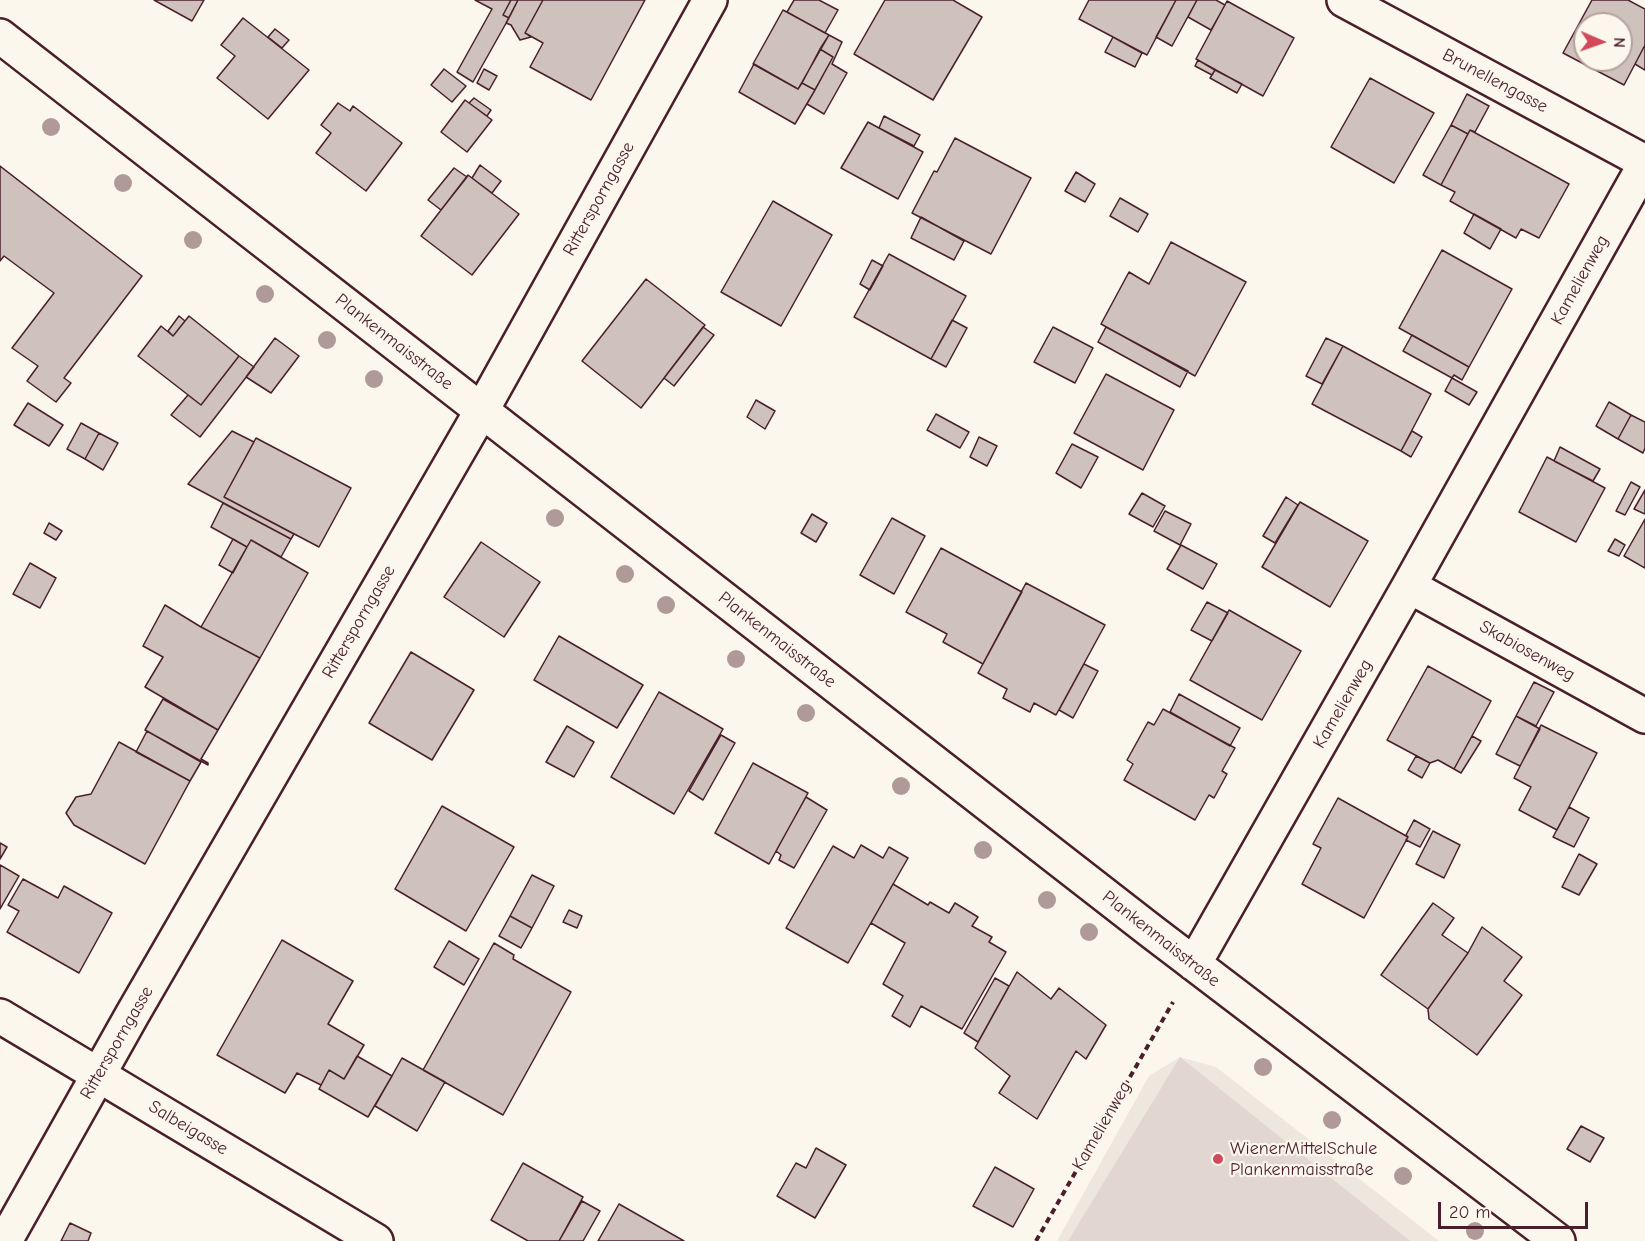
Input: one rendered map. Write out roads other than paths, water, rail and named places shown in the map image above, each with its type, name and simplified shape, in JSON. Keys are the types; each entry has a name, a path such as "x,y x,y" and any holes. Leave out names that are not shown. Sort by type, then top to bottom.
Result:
{"street":[{"name":"Rittersporngasse","path":"5,1241 98,1074 482,410 710,0"},
{"name":"Brunellengasse","path":"1344,0 1645,163"},
{"name":"Plankenmaisstraße","path":"0,36 1194,964 1558,1241"},
{"name":"Kamelienweg","path":"1194,964 1410,586 1645,163"},
{"name":"Skabiosenweg","path":"1410,586 1645,716"},
{"name":"Salbeigasse","path":"0,1016 376,1241"}],"place":[{"name":"WienerMittelSchule Plankenmaisstraße","path":"1218,1159"}]}
